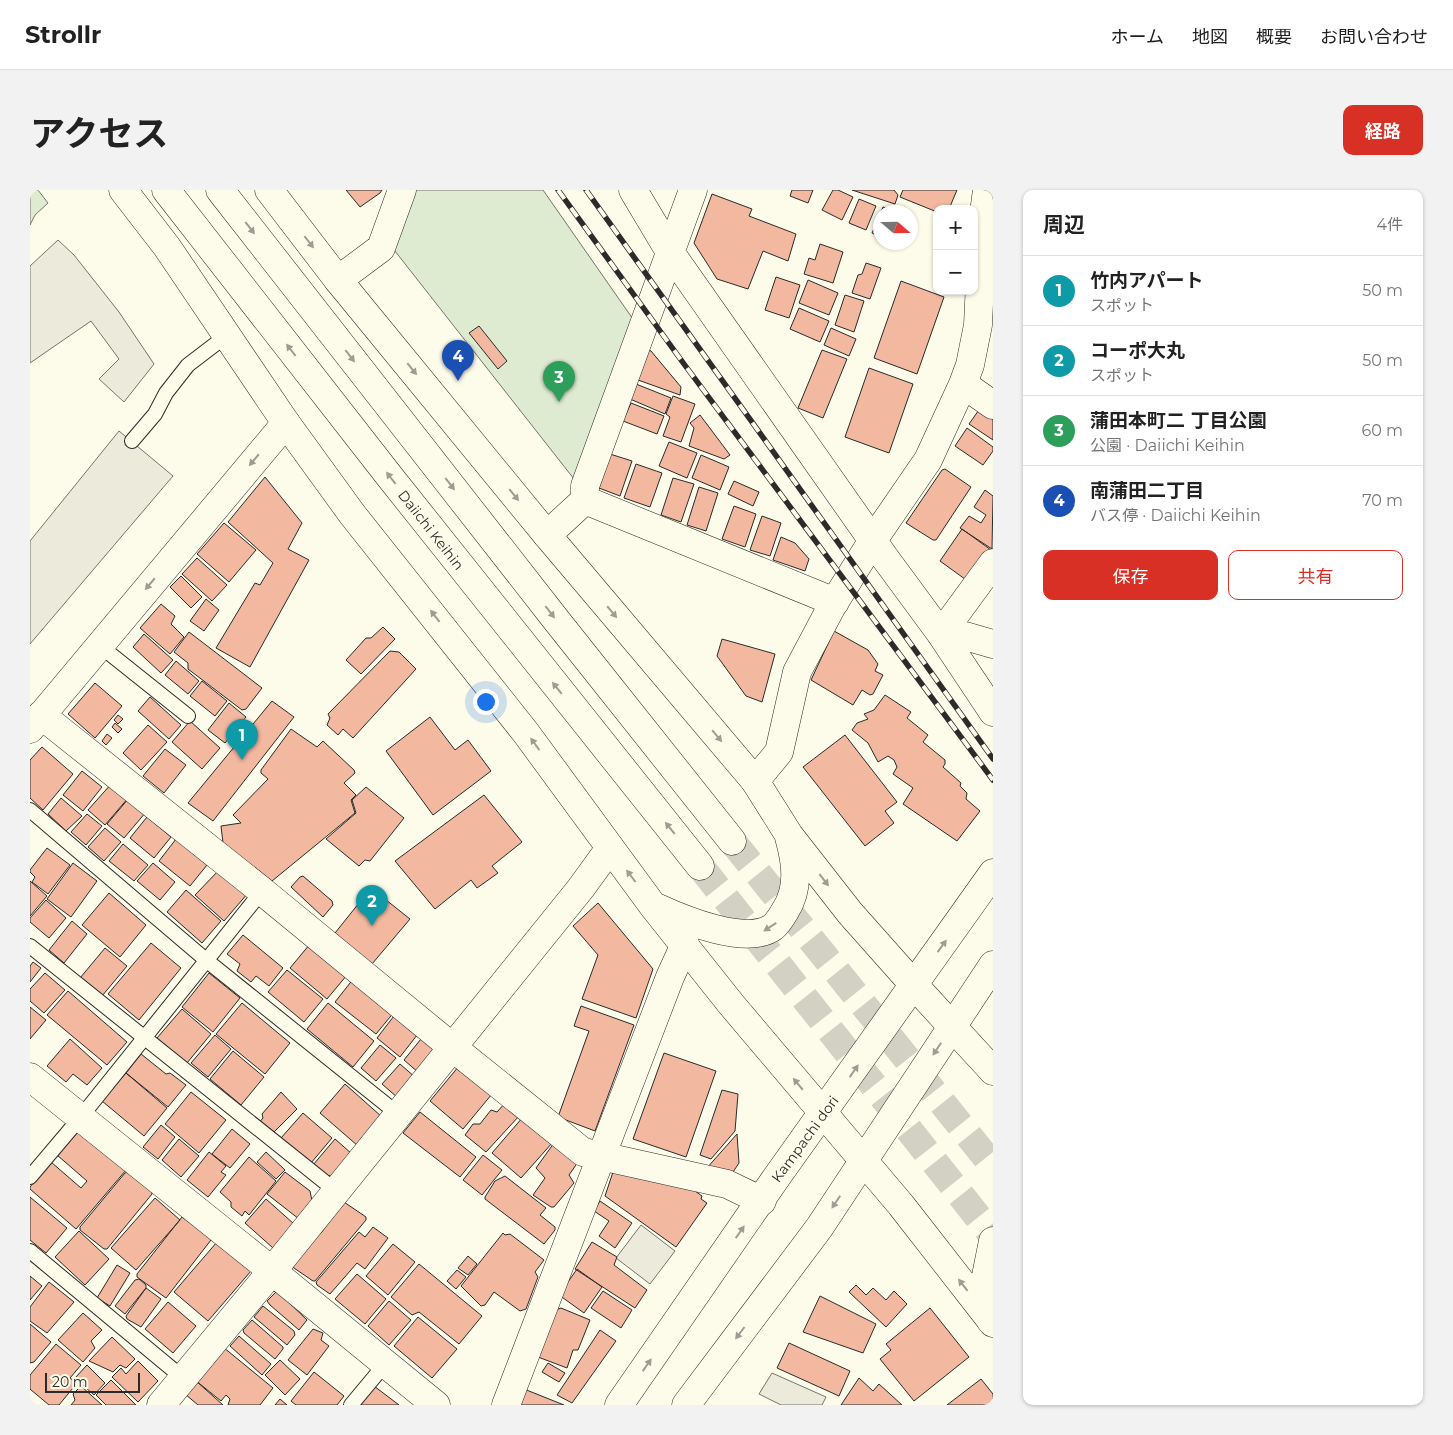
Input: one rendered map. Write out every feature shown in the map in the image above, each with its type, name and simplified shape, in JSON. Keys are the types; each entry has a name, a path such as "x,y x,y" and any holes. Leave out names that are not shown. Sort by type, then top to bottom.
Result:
{"main road":[{"path":"123,190 167,248 226,336 352,514 526,732 653,906 732,1004 900,1205 992,1322"},
{"name":"Daiichi Keihin","path":"166,190 390,478 700,866"},
{"path":"220,190 732,841"},
{"path":"269,190 338,280 547,535 755,781 788,835 850,913 993,1071"},
{"path":"338,280 381,248 402,190"},
{"path":"633,190 670,252 872,540 941,634 993,712"},
{"path":"547,535 585,500 585,486 693,190"},
{"path":"755,781 778,752 797,672 835,602 872,540 928,460 963,384 970,365 978,325 983,220 987,190"},
{"path":"963,384 993,404"},
{"path":"286,422 36,722 262,891 583,1152 727,1184 762,1201"},
{"path":"585,500 835,602"},
{"path":"941,634 993,563"},
{"path":"941,634 965,636 993,644"},
{"path":"653,906 711,928 758,933 773,926 790,903 794,890 795,861 788,835"},
{"path":"161,1405 272,1271 592,874 610,848"},
{"name":"Kampachi dori","path":"619,1405 762,1201 776,1178 993,873"},
{"path":"506,1405 670,977 685,944"},
{"path":"686,1405 819,1228 993,965"},
{"path":"30,1077 436,1405"},
{"path":"992,1322 986,1276 993,1241"}],"lane":[{"path":"132,442 155,414 166,393 188,364 226,336"},
{"path":"99,645 188,716"},
{"path":"30,810 206,960 398,1114"},
{"path":"30,1177 80,1118 143,1037 262,891"},
{"path":"30,946 336,1191"},
{"path":"30,1251 183,1378"},
{"path":"351,1405 386,1363"}],"green space":[{"path":"30,190 38,190 48,203 35,215 30,225"},
{"path":"412,190 543,190 635,322 574,479 391,246"}],"shaded area":[{"path":"58,240 74,255 119,312 154,364 124,402 99,379 119,359 91,321 30,363 30,266"},
{"path":"119,431 173,476 30,644 30,541"},
{"path":"641,1225 675,1251 650,1284 616,1258"},
{"path":"772,1373 826,1397 822,1405 781,1405 759,1394"}],"building":[{"path":"346,190 382,190 360,207"},
{"path":"792,190 813,190 808,203 790,196"},
{"path":"833,190 838,190 853,197 842,220 822,210"},
{"path":"852,190 894,190 898,195 895,204"},
{"path":"903,190 957,190 951,205 933,205 933,210 900,197"},
{"path":"712,194 752,209 749,216 796,234 788,261 763,251 748,289 717,279 694,243"},
{"path":"859,199 874,205 873,213 866,230 849,223"},
{"path":"820,244 843,252 833,283 804,274 809,258 815,260"},
{"path":"866,263 881,268 870,299 852,293 858,275 862,274"},
{"path":"776,277 800,285 789,318 765,310"},
{"path":"808,280 838,293 829,315 799,303"},
{"path":"901,281 933,293 933,295 944,297 917,374 874,358"},
{"path":"845,295 864,301 854,332 835,325"},
{"path":"799,308 829,321 820,342 790,329"},
{"path":"479,326 507,361 498,369 469,333"},
{"path":"831,328 856,339 849,356 824,345"},
{"path":"649,350 681,387 680,395 638,380"},
{"path":"822,350 847,359 823,418 798,408"},
{"path":"869,368 913,384 889,453 845,437"},
{"path":"636,384 671,398 665,414 630,399"},
{"path":"673,396 695,404 681,442 663,436 670,417 666,414"},
{"path":"631,403 664,416 657,434 623,421"},
{"path":"981,407 993,416 993,440 969,424"},
{"path":"700,415 730,455 724,459 689,446 694,428 690,423"},
{"path":"967,428 993,447 993,451 983,465 955,446"},
{"path":"669,442 697,453 687,478 659,466"},
{"path":"610,454 632,461 620,496 599,488"},
{"path":"701,455 729,467 720,490 692,478"},
{"path":"636,464 662,473 650,507 624,498"},
{"path":"945,469 971,487 936,540 933,540 906,523 942,470"},
{"path":"265,477 302,523 288,549 309,560 250,667 216,648 255,583 260,585 273,563 228,522"},
{"path":"673,478 694,484 681,522 661,515"},
{"path":"734,481 759,492 753,506 728,494"},
{"path":"699,487 718,493 706,531 687,525"},
{"path":"985,490 993,496 992,549 960,528 969,516 981,523 986,515 974,507"},
{"path":"734,506 756,514 745,547 722,539"},
{"path":"762,516 781,523 770,556 750,550"},
{"path":"224,523 256,550 229,582 197,554"},
{"path":"962,529 991,550 969,582 940,561"},
{"path":"781,537 795,543 809,559 805,571 773,560"},
{"path":"197,558 227,585 212,601 182,574"},
{"path":"181,576 202,597 191,608 170,587"},
{"path":"206,599 219,610 204,631 190,621"},
{"path":"161,604 175,616 171,624 184,637 170,654 140,628"},
{"path":"383,627 395,639 361,674 346,660 366,638 371,638"},
{"path":"834,631 868,650 878,664 875,671 883,675 873,694 870,695 862,690 853,705 811,680"},
{"path":"189,632 262,688 246,709 242,710 188,669 188,663 174,652"},
{"path":"144,634 173,660 161,673 133,647"},
{"path":"722,639 775,654 762,702 746,696 717,656"},
{"path":"390,651 399,652 416,669 353,738 343,729 338,735 327,725 330,718 328,714"},
{"path":"176,661 199,681 188,694 165,675"},
{"path":"202,681 227,701 215,716 190,696"},
{"path":"95,683 122,706 95,738 68,714"},
{"path":"885,695 911,712 907,718 928,735 923,742 945,760 943,767 961,783 960,786 967,793 966,799 980,811 957,841 903,804 913,788 893,774 897,767 894,760 888,756 878,762 868,743 852,730 857,723 868,719 864,714 874,710"},
{"path":"150,697 181,725 169,739 138,711"},
{"path":"272,701 294,717 213,821 188,803"},
{"path":"229,703 246,717 225,743 208,730"},
{"path":"118,715 123,719 118,724 114,720"},
{"path":"430,717 455,750 468,740 491,771 433,815 386,751"},
{"path":"190,721 220,748 202,769 172,742"},
{"path":"115,723 122,729 118,733 112,727"},
{"path":"148,725 167,742 141,770 123,753"},
{"path":"291,729 317,747 323,741 354,770 355,773 344,783 356,795 351,800 355,813 272,881 223,843 221,826 241,823 233,815 268,779 261,773 261,770"},
{"path":"107,734 112,738 106,745 102,741"},
{"path":"845,735 897,802 885,811 894,823 865,846 803,767"},
{"path":"42,747 73,774 43,810 30,798 30,760"},
{"path":"165,749 186,765 164,793 143,776"},
{"path":"82,771 102,787 83,811 63,795"},
{"path":"112,783 129,797 105,825 88,810"},
{"path":"366,787 404,818 370,861 365,860 359,866 326,839 356,813 352,800"},
{"path":"484,795 522,842 492,866 498,873 477,888 471,880 435,909 395,861"},
{"path":"61,798 82,816 66,831 48,814"},
{"path":"129,798 146,812 124,838 107,824"},
{"path":"87,814 102,826 86,845 71,832"},
{"path":"147,817 171,837 154,858 130,838"},
{"path":"105,828 121,842 104,861 88,847"},
{"path":"176,839 207,865 190,886 159,861"},
{"path":"123,844 148,865 134,881 109,861"},
{"path":"47,848 70,865 48,894 32,882 35,877 30,872"},
{"path":"73,863 97,881 71,917 47,899"},
{"path":"153,863 175,882 160,900 137,881"},
{"path":"221,868 248,893 224,921 195,895"},
{"path":"303,876 332,901 333,905 323,917 291,887"},
{"path":"30,881 47,896 30,916"},
{"path":"371,888 410,919 372,964 335,933"},
{"path":"186,890 221,921 202,943 167,912"},
{"path":"109,893 146,925 120,957 82,925"},
{"path":"46,900 66,918 49,938 30,922 30,918"},
{"path":"598,903 653,969 636,1018 582,999 598,955 573,926"},
{"path":"72,921 87,934 64,963 49,950"},
{"path":"243,935 283,968 269,986 256,976 251,982 237,971 240,964 227,954"},
{"path":"151,943 181,968 139,1020 108,994"},
{"path":"310,944 347,975 327,999 290,968"},
{"path":"105,948 127,966 102,996 80,978"},
{"path":"33,962 41,968 30,982 30,966"},
{"path":"287,970 323,999 304,1022 268,992"},
{"path":"45,973 65,990 44,1013 30,1001 30,989"},
{"path":"209,973 240,998 213,1032 182,1007"},
{"path":"354,978 395,1011 376,1034 335,1002"},
{"path":"68,991 127,1042 107,1065 47,1015"},
{"path":"242,1003 290,1043 265,1074 216,1034"},
{"path":"328,1003 374,1041 353,1067 307,1029"},
{"path":"581,1006 634,1025 595,1131 558,1117 589,1031 574,1026"},
{"path":"30,1007 46,1020 30,1039"},
{"path":"182,1009 211,1034 187,1063 157,1038"},
{"path":"397,1012 421,1030 400,1057 377,1038"},
{"path":"425,1034 440,1047 419,1073 404,1060"},
{"path":"215,1035 231,1049 208,1077 191,1063"},
{"path":"70,1039 102,1068 87,1085 73,1074 66,1082 47,1066"},
{"path":"380,1045 396,1058 376,1081 361,1068"},
{"path":"233,1051 264,1077 241,1105 210,1079"},
{"path":"664,1053 716,1071 686,1157 633,1139"},
{"path":"141,1054 166,1074 170,1073 186,1085 168,1107 126,1073"},
{"path":"400,1064 416,1078 398,1098 382,1084"},
{"path":"459,1066 492,1094 463,1129 430,1101"},
{"path":"126,1073 167,1108 144,1136 102,1101"},
{"path":"345,1084 382,1117 358,1146 320,1113"},
{"path":"722,1090 738,1094 735,1131 711,1159 700,1155"},
{"path":"191,1092 226,1120 199,1153 165,1124"},
{"path":"281,1092 297,1109 271,1135 258,1124 263,1118 262,1114"},
{"path":"506,1102 520,1115 486,1152 465,1135 473,1124 480,1124 491,1110 497,1112"},
{"path":"420,1112 476,1157 460,1177 403,1133"},
{"path":"303,1113 332,1138 311,1163 281,1138"},
{"path":"523,1117 553,1142 521,1178 492,1153"},
{"path":"161,1125 175,1137 158,1159 143,1147"},
{"path":"79,1129 126,1170 76,1229 30,1187 51,1162 81,1188 87,1181 57,1155"},
{"path":"232,1129 250,1144 230,1168 212,1154"},
{"path":"737,1134 739,1163 731,1175 706,1169"},
{"path":"179,1139 199,1156 181,1177 162,1160"},
{"path":"335,1139 352,1154 333,1176 325,1176 313,1165"},
{"path":"554,1143 578,1162 569,1175 574,1183 554,1207 551,1207 533,1195 545,1178 536,1168"},
{"path":"209,1152 226,1166 221,1172 226,1175 208,1197 187,1180"},
{"path":"266,1152 285,1170 276,1179 257,1162"},
{"path":"483,1155 502,1170 482,1195 463,1180"},
{"path":"249,1157 276,1181 249,1215 245,1211 242,1216 231,1207 231,1202 220,1192"},
{"path":"128,1172 152,1191 152,1194 107,1249 104,1249 80,1230 80,1227 125,1173"},
{"path":"285,1172 310,1191 312,1201 299,1219 267,1194"},
{"path":"613,1172 684,1183 702,1196 701,1199 707,1203 676,1247 605,1196"},
{"path":"505,1176 546,1208 540,1215 555,1227 555,1230 544,1244 485,1199 495,1181"},
{"path":"30,1197 67,1228 46,1253 30,1240"},
{"path":"155,1198 180,1220 136,1270 111,1248"},
{"path":"266,1199 294,1224 273,1248 245,1223"},
{"path":"600,1201 632,1223 615,1248 599,1236 609,1221 594,1211"},
{"path":"344,1202 366,1217 366,1220 315,1281 313,1281 291,1266 314,1234 321,1233"},
{"path":"182,1217 211,1238 211,1240 166,1298 137,1277 137,1274"},
{"path":"373,1227 388,1238 365,1269 357,1263 330,1294 317,1285 316,1282 359,1232 365,1237"},
{"path":"79,1231 109,1259 85,1285 55,1257"},
{"path":"503,1233 505,1235 510,1234 544,1260 535,1272 538,1277 526,1309 520,1311 494,1292 485,1305 481,1306 461,1286"},
{"path":"217,1242 251,1271 208,1321 174,1292"},
{"path":"592,1242 617,1257 614,1265 647,1290 635,1308 575,1269"},
{"path":"393,1244 415,1262 388,1295 366,1276"},
{"path":"468,1256 477,1264 468,1275 458,1268"},
{"path":"419,1264 482,1316 459,1344 419,1312 412,1315 391,1297"},
{"path":"117,1265 130,1273 110,1306 97,1298"},
{"path":"577,1269 602,1287 584,1313 559,1295"},
{"path":"457,1270 466,1277 456,1289 447,1281"},
{"path":"357,1274 386,1299 365,1324 335,1299"},
{"path":"30,1276 42,1286 30,1300"},
{"path":"139,1279 146,1285 146,1288 125,1314 115,1306 135,1280"},
{"path":"49,1282 74,1302 47,1333 30,1321 30,1307"},
{"path":"856,1285 866,1295 873,1288 886,1300 894,1291 907,1304 886,1327 849,1292"},
{"path":"146,1288 161,1299 141,1327 127,1319 126,1316"},
{"path":"277,1291 307,1320 299,1330 267,1301"},
{"path":"603,1291 632,1310 621,1328 591,1308"},
{"path":"820,1296 876,1324 863,1353 803,1332"},
{"path":"389,1301 411,1320 389,1345 368,1326"},
{"path":"168,1302 196,1326 173,1353 145,1329"},
{"path":"263,1306 294,1331 295,1335 287,1345 254,1317"},
{"path":"561,1308 590,1320 578,1350 573,1350 567,1368 538,1357 556,1310"},
{"path":"930,1308 969,1357 914,1401 880,1359 891,1350 886,1344"},
{"path":"83,1313 102,1330 91,1341 95,1348 83,1362 58,1340"},
{"path":"418,1317 457,1349 432,1378 394,1346"},
{"path":"252,1320 283,1347 275,1359 244,1333 243,1330"},
{"path":"30,1324 51,1342 34,1362 30,1363"},
{"path":"313,1329 323,1333 321,1340 329,1346 307,1375 288,1360"},
{"path":"600,1330 616,1341 572,1403 557,1395"},
{"path":"239,1336 271,1364 262,1375 230,1346"},
{"path":"112,1337 135,1359 126,1368 120,1365 113,1372 89,1361"},
{"path":"789,1343 850,1371 839,1396 777,1368"},
{"path":"56,1344 81,1365 70,1378 77,1383 59,1405 49,1405 30,1389 30,1375"},
{"path":"223,1347 273,1388 260,1405 228,1405 230,1399 226,1395 221,1401 195,1380"},
{"path":"280,1360 300,1379 285,1395 265,1375"},
{"path":"138,1361 158,1381 138,1402 112,1377 121,1368 126,1374"},
{"path":"548,1363 565,1373 559,1382 542,1372"},
{"path":"87,1365 105,1383 94,1395 75,1378"},
{"path":"314,1372 344,1396 337,1405 296,1405 291,1401"},
{"path":"859,1378 873,1391 879,1384 902,1405 841,1405"},
{"path":"981,1379 993,1394 993,1405 947,1405"},
{"path":"111,1380 136,1405 106,1405 96,1395"},
{"path":"196,1381 223,1405 198,1405 185,1394"},
{"path":"81,1386 102,1405 71,1405 75,1400 73,1394"},
{"path":"374,1386 399,1405 358,1405"},
{"path":"519,1387 564,1405 512,1405"},
{"path":"280,1399 287,1405 275,1405"}],"tunnel":[{"path":"732,841 993,1166"},
{"path":"700,866 993,1236"}],"railway":[{"path":"558,190 684,364 993,780"},
{"path":"586,190 993,759"}],"place":[{"name":"南蒲田二丁目","path":"458,381"},
{"name":"蒲田本町二 丁目公園","path":"559,402"},
{"name":"竹内アパート","path":"242,760"},
{"name":"コーポ大丸","path":"372,926"}]}
